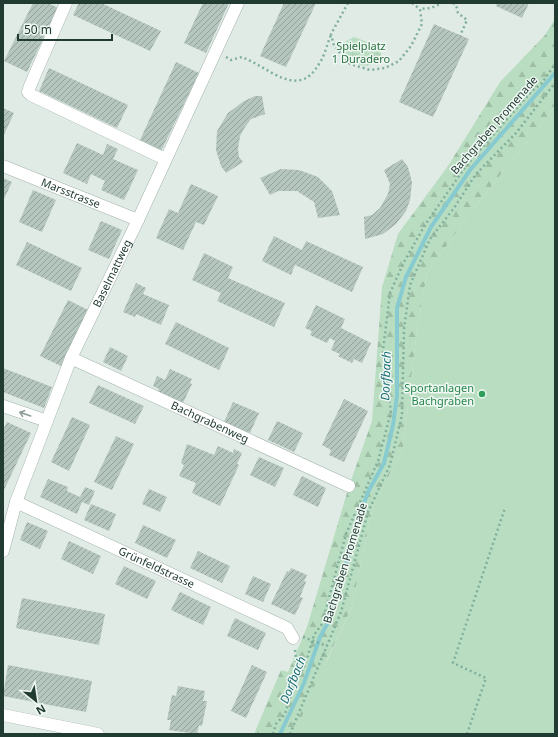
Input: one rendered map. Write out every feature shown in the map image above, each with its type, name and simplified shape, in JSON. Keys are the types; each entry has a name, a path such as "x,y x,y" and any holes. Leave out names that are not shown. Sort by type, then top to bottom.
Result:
{"street":[{"path":"66,3 28,92 31,96 165,159"},
{"name":"Baselmattweg","path":"3,551 16,502 71,358 138,220 238,3"},
{"name":"Marsstrasse","path":"3,166 138,220"},
{"name":"Bachgrabenweg","path":"71,358 349,486"},
{"path":"3,406 47,421"},
{"name":"Grünfeldstrasse","path":"16,502 287,628 294,638"},
{"path":"3,715 98,734"}],"path":[{"path":"215,52 231,60 242,57 280,78 300,82 310,76 320,63 331,34 348,3"},
{"path":"412,3 420,9 431,8 442,3"},
{"path":"453,3 456,5 458,13 467,20 460,36"},
{"path":"331,34 334,46 350,64 370,70 385,68 399,61 411,46 422,24 420,9"},
{"name":"Bachgraben Promenade","path":"273,734 276,724 285,714 298,677 305,664 314,635 322,624 346,534 378,461 391,412 383,350 390,293 404,262 425,225 466,166 532,91 542,83 555,64"},
{"name":"Bachgraben Promenade","path":"290,734 341,612 368,512 390,466 402,415 404,329 410,285 430,239 454,208 476,174 516,132 555,83"},
{"path":"467,734 486,678 453,663 505,508"},
{"path":"294,638 298,677"},
{"path":"315,642 326,646"}],"green space":[{"path":"555,19 555,107 477,204 427,273 416,338 403,449 373,506 352,607 317,681 295,734 254,734 281,670 288,672 307,627 349,486 372,421 382,287 398,234 448,166 500,82 545,35"},
{"name":"Spielplatz 1 Duradero","path":"354,37 378,46 382,59 369,65 357,64 352,61 343,51 341,44"},
{"name":"Sportanlagen Bachgraben","path":"555,107 555,734 295,734 325,660 327,661 352,607 373,506 403,449 416,338 427,273 477,204"}],"building":[{"path":"33,3 48,3 58,8 27,72 4,61"},
{"path":"79,3 101,3 161,31 150,51 73,15"},
{"path":"203,3 229,3 206,53 184,43"},
{"path":"284,3 316,3 286,67 260,56"},
{"path":"497,3 529,3 522,18 496,6"},
{"path":"434,24 469,39 433,117 399,102"},
{"path":"176,62 199,73 161,151 140,140"},
{"path":"49,68 128,105 117,128 39,91"},
{"path":"255,96 262,96 265,114 251,119 245,127 240,136 238,149 239,157 243,162 226,173 221,166 216,150 217,131 228,113 244,101"},
{"path":"3,108 14,113 3,137"},
{"path":"77,143 103,155 107,144 118,149 113,159 138,170 124,200 101,190 105,181 91,174 87,184 63,173"},
{"path":"402,159 408,167 412,182 410,200 406,211 396,224 383,234 365,239 364,217 372,215 380,208 388,194 390,184 384,170"},
{"path":"281,169 299,170 318,177 332,191 340,215 318,218 314,202 297,191 278,191 270,195 260,178"},
{"path":"3,178 12,182 3,201"},
{"path":"191,184 218,196 204,225 196,222 183,250 156,238 169,209 178,213"},
{"path":"33,190 56,200 42,232 19,222"},
{"path":"101,221 122,230 109,259 88,250"},
{"path":"274,236 302,250 306,241 363,267 352,292 295,265 291,275 262,261"},
{"path":"27,242 82,268 71,291 16,265"},
{"path":"204,253 233,267 228,278 285,303 274,327 217,301 221,293 192,280"},
{"path":"136,283 146,288 143,294 169,305 161,325 136,314 135,317 123,312"},
{"path":"68,300 88,310 61,366 40,356"},
{"path":"316,305 345,319 341,328 371,343 362,363 354,359 352,363 338,356 340,354 331,350 335,341 330,338 327,343 310,335 312,331 305,328"},
{"path":"176,322 229,348 219,370 165,344"},
{"path":"110,347 128,356 121,371 103,362"},
{"path":"3,368 52,387 44,408 3,392"},
{"path":"170,369 192,379 190,383 192,384 183,403 158,391 159,389 153,386 157,376 165,380"},
{"path":"98,385 144,406 135,424 89,403"},
{"path":"344,399 368,411 344,462 329,455 331,450 322,445"},
{"path":"233,402 259,413 250,433 224,422"},
{"path":"72,417 90,425 69,471 51,462"},
{"path":"277,421 303,433 294,452 268,440"},
{"path":"7,422 31,433 4,490 3,430"},
{"path":"116,436 134,444 112,490 94,482"},
{"path":"187,444 214,455 218,446 233,453 234,449 242,453 237,464 239,465 220,506 192,493 196,483 179,476 184,465 181,463"},
{"path":"259,457 284,468 275,487 250,475"},
{"path":"302,476 326,488 318,507 293,495"},
{"path":"48,479 68,487 67,491 80,497 85,487 95,491 89,505 82,502 77,514 40,497"},
{"path":"149,489 167,497 160,512 142,504"},
{"path":"91,504 116,514 109,531 84,520"},
{"path":"27,522 48,531 40,549 20,540"},
{"path":"143,525 176,540 167,558 135,543"},
{"path":"69,541 101,556 93,574 61,559"},
{"path":"198,551 230,566 222,583 190,568"},
{"path":"124,566 156,581 147,599 115,584"},
{"path":"291,568 307,575 300,597 303,598 295,615 271,604 287,571 289,572"},
{"path":"253,576 271,584 263,602 245,594"},
{"path":"180,592 211,607 203,625 171,610"},
{"path":"22,598 105,614 99,645 16,628"},
{"path":"235,618 266,633 258,650 227,636"},
{"path":"8,665 92,681 86,712 3,696"},
{"path":"252,665 267,672 246,718 231,711"},
{"path":"178,686 205,691 203,701 207,701 202,726 199,725 197,734 169,730 171,720 167,720 172,695 176,696"}],"waterway":[{"name":"Dorfbach","path":"280,734 304,683 320,637 332,615 356,526 368,492 384,463 393,425 397,396 397,308 406,277 431,227 470,170 555,73"}],"place":[{"name":"Sportanlagen Bachgraben","path":"482,394"}]}
